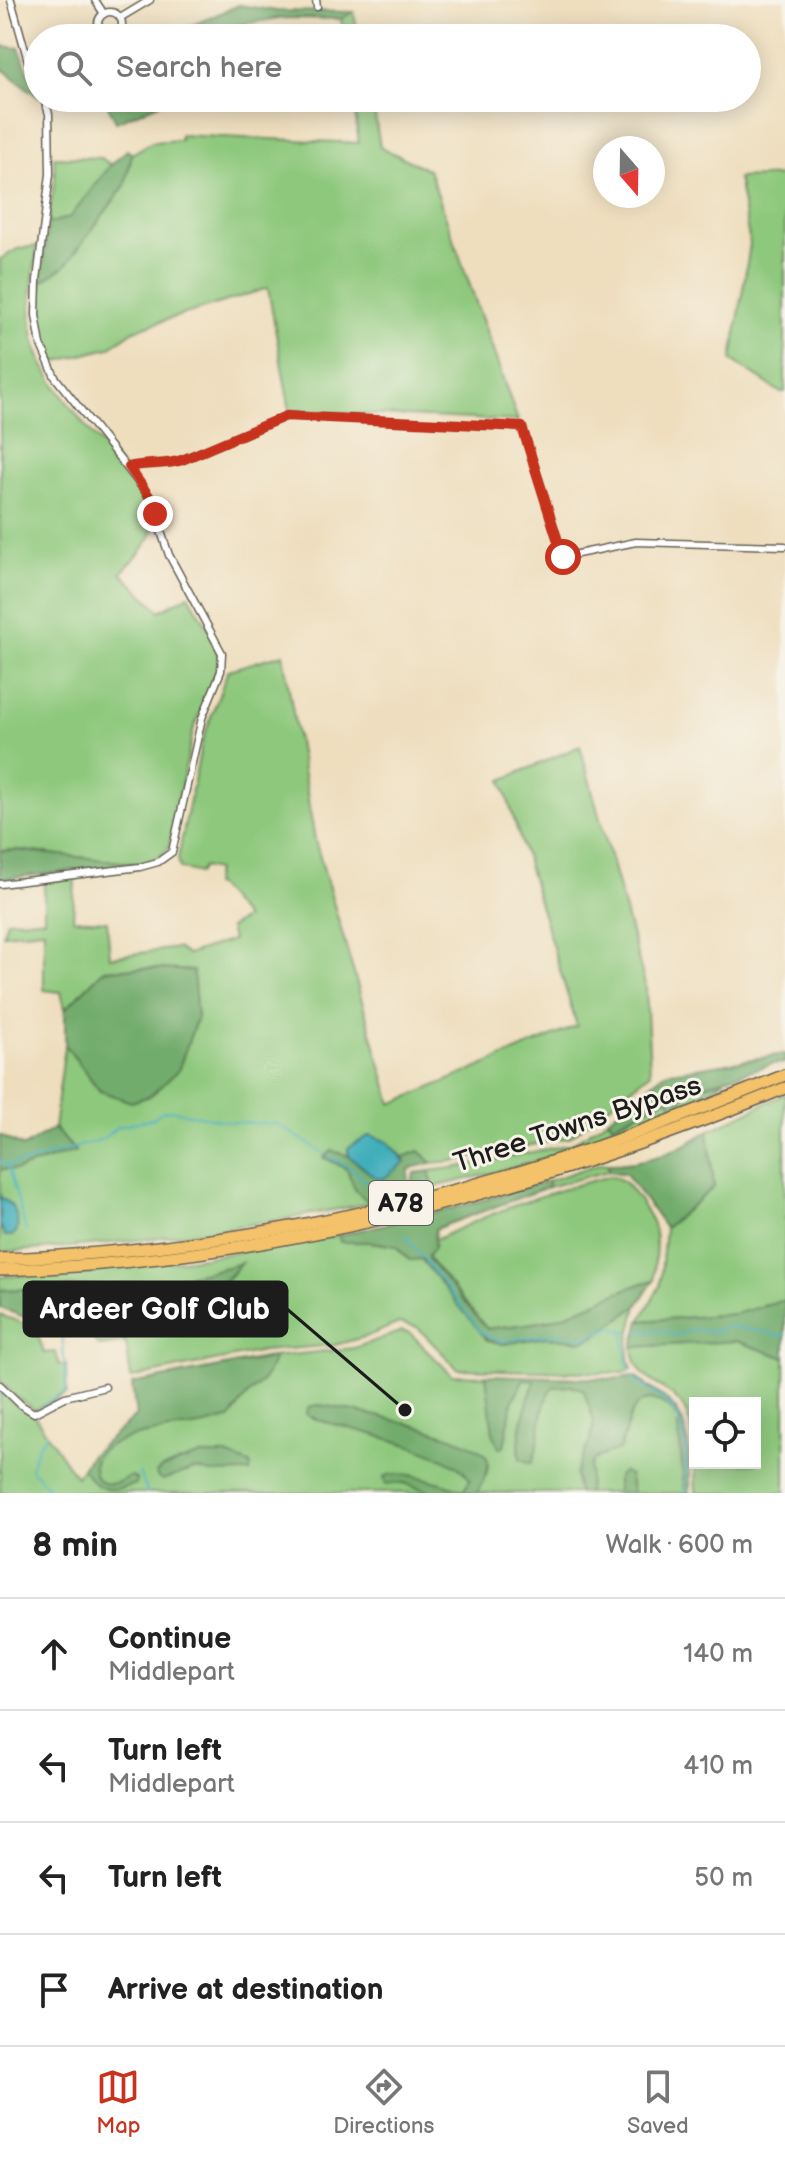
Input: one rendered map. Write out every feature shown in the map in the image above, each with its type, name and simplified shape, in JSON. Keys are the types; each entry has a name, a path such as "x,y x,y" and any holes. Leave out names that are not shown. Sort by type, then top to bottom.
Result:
{"highway":[{"name":"Three Towns Bypass","path":"0,1259 93,1253 211,1239 376,1209 495,1179 570,1156 656,1127 785,1075"},
{"name":"Three Towns Bypass","path":"0,1270 109,1263 212,1251 379,1220 576,1166 660,1138 785,1088"}],"street":[{"path":"11,0 24,47"},
{"path":"95,0 104,14"},
{"path":"120,18 150,0"},
{"path":"98,24 104,14 114,13 122,24"},
{"path":"0,884 140,867 158,862 172,852 202,718 223,661 219,643 169,555 153,504 129,467 80,411 46,360 37,329 37,280 50,174 47,112"},
{"path":"129,467 142,463 171,464 286,416 522,427 563,557 636,542 785,546"},
{"path":"0,1385 34,1413 65,1397 105,1387"}],"green space":[{"path":"239,5 277,11 353,12 341,19 281,18 243,24 195,24"},
{"path":"353,12 356,24 342,24 341,19"},
{"path":"0,46 19,48 24,61 24,86 0,67"},
{"path":"111,112 140,112 116,122"},
{"path":"355,112 374,112 380,147 429,170 518,421 290,411 268,288 134,330 109,348 54,362 42,323 41,282 65,266 125,185 132,154 152,142 180,140 180,135 359,143"},
{"path":"127,150 132,154 125,185 65,266 41,282 48,224 70,217 111,165"},
{"path":"54,157 101,158 111,165 70,217 48,224 55,178"},
{"path":"785,176 785,392 780,392 732,360 750,244 738,178"},
{"path":"37,246 31,312 41,360 73,410 139,489 152,516 153,528 148,541 121,573 160,611 189,595 208,628 218,655 219,665 193,731 168,849 157,858 139,864 16,850 0,851 0,259 18,249"},
{"path":"283,654 315,840 392,1104 577,1026 502,780 580,746 646,988 650,1073 570,1137 432,1163 420,1151 403,1157 388,1142 348,1148 349,1156 332,1151 325,1158 347,1169 355,1190 370,1203 186,1234 0,1252 0,1169 17,1170 75,1151 54,1128 65,1045 100,1091 193,971 141,968 104,970 65,1009 61,992 44,990 44,930 3,934 7,920 44,919 44,882 75,878 73,919 107,921 110,957 177,948 187,955 232,940 229,928 245,918 213,885 216,870 203,867 199,873 180,868 178,858 202,742 228,670"},
{"path":"16,850 139,864 0,879 0,851"},
{"path":"141,968 193,971 197,1017 178,1071 150,1096 131,1102 100,1091 65,1045 65,1009 104,970"},
{"path":"785,1054 785,1063 772,1064 689,1089 680,1102 672,1106 669,1098 613,1125 608,1119 665,1073"},
{"path":"725,1080 661,1115 606,1138 520,1165 433,1187 429,1171 571,1144 608,1119 614,1125 669,1098 672,1105 680,1102 689,1090"},
{"path":"785,1094 785,1300 735,1314 640,1321 660,1286 665,1228 714,1187 708,1131"},
{"path":"54,1128 75,1151 17,1170 0,1169 0,1135 24,1147"},
{"path":"708,1131 714,1187 665,1228 626,1174 608,1171 608,1164 635,1162 661,1155"},
{"path":"332,1151 349,1156 375,1177 405,1162 403,1157 420,1151 432,1163 409,1170 407,1193 370,1203 355,1190 347,1169 324,1157"},
{"path":"601,1163 608,1164 608,1171 548,1187 548,1181"},
{"path":"429,1171 433,1187 414,1191 412,1181 415,1173"},
{"path":"610,1176 627,1185 654,1227 654,1280 549,1320 487,1329 429,1259 434,1248 433,1241 454,1231 520,1204"},
{"path":"548,1181 548,1187 435,1229 434,1248 428,1259 487,1329 549,1320 654,1280 637,1306 583,1341 546,1337 503,1344 487,1340 422,1259 409,1260 396,1246 340,1242 339,1235 462,1206"},
{"path":"339,1235 341,1242 396,1246 409,1260 421,1259 487,1340 503,1344 546,1337 583,1341 637,1306 629,1346 632,1369 623,1373 458,1369 417,1327 399,1323 335,1345 263,1351 131,1378 122,1315 158,1314 188,1306 215,1290 240,1264 151,1282 0,1290 0,1277 170,1262"},
{"path":"241,1263 212,1295 176,1312 122,1315 70,1310 41,1314 41,1323 0,1308 0,1290 152,1281"},
{"path":"785,1300 785,1358 737,1341 633,1347 640,1321 735,1314"},
{"path":"0,1315 30,1326 44,1353 56,1352 59,1365 66,1365 67,1394 35,1410 0,1381"},
{"path":"86,1315 121,1319 124,1343 99,1346 84,1326"},
{"path":"402,1331 410,1333 452,1375 613,1379 635,1376 671,1404 682,1420 686,1493 0,1493 0,1390 17,1406 34,1415 76,1477 91,1455 136,1416 132,1384 264,1358 354,1348"},
{"path":"737,1341 785,1358 785,1493 696,1493 695,1469 761,1469 761,1397 689,1397 689,1421 677,1400 640,1369 633,1347"},
{"path":"274,1357 265,1377 229,1419 138,1436 106,1447 97,1456 95,1474 102,1483 113,1483 131,1476 136,1479 136,1484 105,1489 93,1482 82,1468 91,1455 136,1416 132,1384"},
{"path":"486,1375 613,1379 635,1376 670,1403 683,1423 688,1445 690,1493 685,1493 678,1426 681,1422 672,1410 657,1401 643,1401 637,1405 619,1450 592,1462 588,1493 578,1493 575,1474 590,1441 594,1422 584,1390 574,1386 553,1387 544,1406 532,1463 520,1459 519,1440 535,1381 523,1380 512,1403 504,1447 499,1448 493,1433"},
{"path":"318,1405 355,1411 436,1432 478,1449 487,1458 488,1466 477,1493 433,1493 404,1483 386,1484 384,1477 391,1474 423,1478 464,1490 470,1480 461,1469 424,1451 306,1414 309,1407"},
{"path":"201,1455 227,1455 251,1465 250,1472 211,1473 195,1469 163,1480 158,1478 156,1473 162,1468"},
{"path":"623,1472 629,1475 633,1493 617,1493 617,1477"}],"water":[{"path":"370,1135 388,1142 405,1162 383,1179 375,1177 349,1156 348,1148"},
{"path":"0,1197 9,1203 16,1216 17,1231 12,1236 5,1236 0,1225"}],"waterway":[{"path":"0,1162 8,1165 27,1162 103,1139 117,1127 154,1118 170,1110 230,1122 277,1124 325,1154"},
{"path":"329,1157 351,1168 370,1185"},
{"path":"8,1166 26,1230"},
{"path":"406,1236 481,1332 499,1341 559,1334 586,1338 609,1328 628,1331"},
{"path":"43,1405 65,1392 66,1388 62,1330 70,1320 58,1294"},
{"path":"638,1331 677,1335 697,1329 711,1332 731,1326 782,1336 785,1334"},
{"path":"624,1333 626,1361 630,1370"},
{"path":"632,1376 667,1403 680,1422 686,1458 685,1493"},
{"path":"46,1435 37,1448 31,1469 53,1493"},
{"path":"139,1473 148,1493"}],"place":[{"name":"Ardeer Golf Club","path":"405,1410"}],"route":[{"path":"155,514 149,496 129,467 142,463 171,464 286,416 522,427 563,557"}]}
